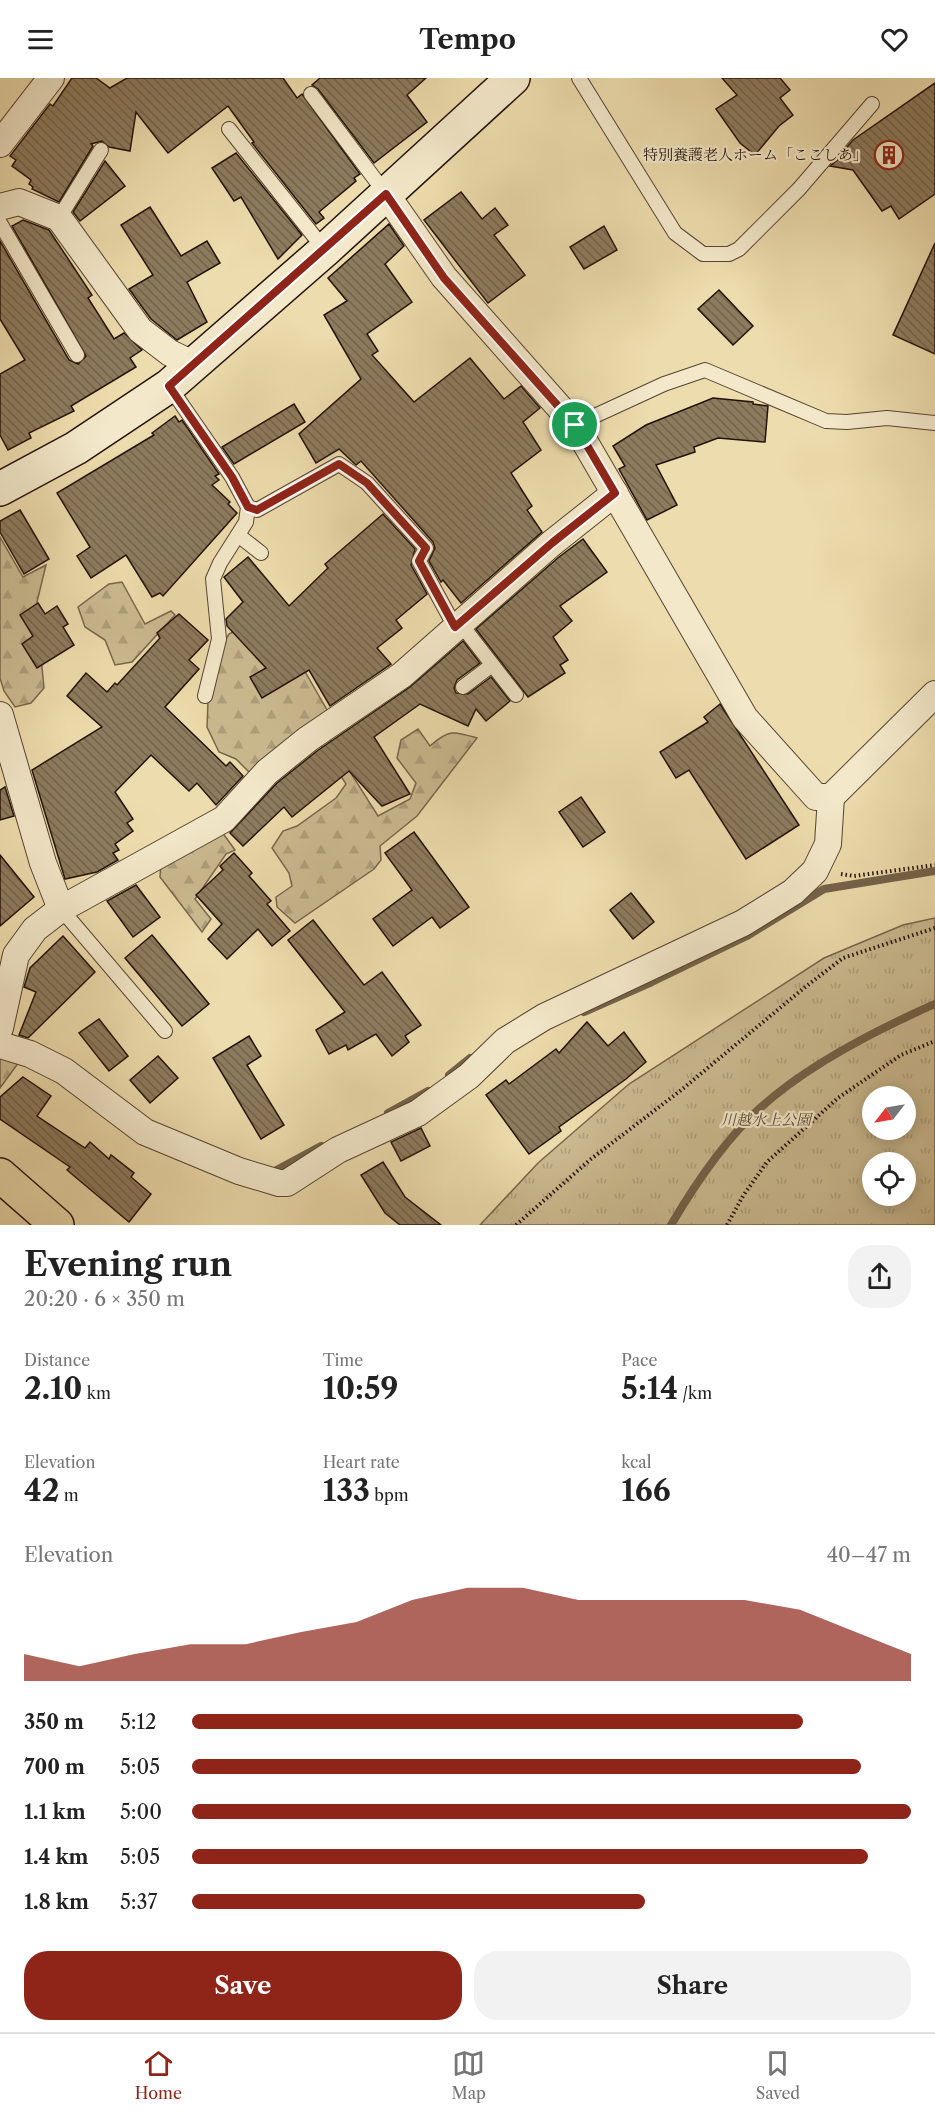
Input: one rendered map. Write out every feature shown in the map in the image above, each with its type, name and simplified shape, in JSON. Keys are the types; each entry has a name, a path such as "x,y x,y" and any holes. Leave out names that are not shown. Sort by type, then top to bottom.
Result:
{"main road":[{"path":"0,1175 57,1225"}],"street":[{"path":"0,144 51,78"},
{"path":"0,489 76,448 169,386 325,250 513,78"},
{"path":"386,194 444,278 575,425 745,718 816,797 831,797"},
{"path":"2,205 19,202 59,218 140,330 170,353 195,365"},
{"path":"0,1028 16,955 35,929 61,909 224,819 275,765 308,739 402,675 552,543 615,493"},
{"path":"0,1045 30,1054 64,1071 145,1132 239,1171 279,1183 287,1183 338,1150 418,1113 469,1076 506,1041 544,1017 743,923 793,892 817,865 828,844 831,797 935,694"},
{"path":"0,715 43,863 61,909"}],"lane":[{"path":"579,78 675,233 703,254 729,254 739,249 777,213 872,104"},
{"path":"311,94 386,194"},
{"path":"229,129 325,250"},
{"path":"59,218 101,150"},
{"path":"2,205 77,355"},
{"path":"575,425 664,384 705,370 826,420 848,423 887,418 935,423"},
{"path":"169,386 232,477 248,507 246,522 219,563 213,579 219,639 206,696"},
{"path":"248,507 257,510 339,464 367,483 426,548 419,561 458,625 516,695"},
{"path":"238,535 261,553"},
{"path":"463,687 492,665"},
{"path":"61,909 165,1031"}],"path":[{"path":"817,865 832,873 854,876 935,865"},
{"path":"516,1225 591,1159 680,1091 843,958 935,928"},
{"path":"728,1225 757,1175 838,1098 901,1055 935,1041"}],"green space":[{"path":"0,537 23,577 46,565 36,606 44,688 31,703 15,707 4,691 0,678"},
{"path":"122,582 145,624 171,611 175,615 132,662 115,665 105,640 85,627 78,607 109,584"},
{"path":"254,620 288,642 327,710 314,726 251,774 236,759 219,752 207,727 208,701 223,644 229,634"},
{"path":"418,729 430,746 452,733 477,738 417,816 380,846 381,860 374,869 295,923 277,907 276,897 292,886 289,873 272,848 283,831 297,826 336,798 346,784 320,744 328,737 378,816 410,799 416,783 397,758 401,740"},
{"path":"222,832 235,850 226,854 195,899 211,919 202,932 160,877 161,864"},
{"name":"川越水上公園","path":"935,918 935,1225 480,1225 538,1163 629,1084 824,958 903,925"},
{"path":"0,1056 22,1058 0,1088"}],"building":[{"path":"72,78 96,78 110,88 127,78 283,78 297,98 302,94 360,174 354,178 356,181 319,212 324,218 316,224 252,143 254,142 228,106 168,153 136,112 130,151 109,147 102,141 91,144 93,146 59,202 32,189 33,187 29,184 31,180 12,166 16,160 10,156 50,104 53,106"},
{"path":"320,78 426,78 407,95 427,122 374,163 318,89 312,85"},
{"path":"722,78 780,78 790,90 780,98 793,115 779,126 755,155 740,143 716,109 737,95"},
{"name":"特別養護老人ホーム「ここしあ」","path":"935,83 935,194 899,219 891,206 882,211 853,170 830,166 850,150 847,147 853,140"},
{"path":"236,153 302,235 278,259 241,197 234,201 212,168"},
{"path":"105,161 125,186 80,221 73,212"},
{"path":"461,192 482,219 495,208 508,225 494,235 525,275 488,303 424,220"},
{"path":"150,207 181,256 207,241 220,263 187,282 207,322 177,340 151,319 129,289 153,275 121,225"},
{"path":"23,220 49,230 92,295 88,298 114,339 124,333 142,350 130,358 136,367 71,406 74,411 29,433 31,438 8,450 0,435 0,374 25,360 0,319 0,241 69,360 78,364 86,356 12,226"},
{"path":"389,224 404,246 385,264 412,302 367,334 378,351 372,355 414,402 470,358 504,399 521,386 540,408 523,422 541,450 511,473 532,506 527,510 542,532 461,603 443,580 441,582 429,561 435,548 433,542 361,461 356,465 339,449 316,463 299,434 361,379 324,315 347,301 328,278"},
{"path":"604,226 617,250 584,269 570,247"},
{"path":"935,243 935,354 893,335"},
{"path":"719,290 753,326 733,345 698,309"},
{"path":"713,398 768,406 765,442 718,438 694,447 695,452 656,465 677,505 647,520 619,469 625,466 613,446 646,425"},
{"path":"294,404 305,422 234,464 222,447"},
{"path":"175,416 179,422 182,420 219,474 215,476 219,480 212,485 230,502 228,504 237,513 163,596 160,593 152,597 126,555 91,578 77,556 90,547 57,493 154,435 152,433"},
{"path":"20,510 49,559 24,574 0,532 0,521"},
{"path":"383,514 415,549 411,565 427,594 396,620 402,628 377,648 391,664 330,706 309,670 262,698 250,677 266,668 227,626 226,619 243,602 224,577 248,557 289,606 328,568 325,564"},
{"path":"583,539 607,572 560,606 572,621 553,637 568,660 560,665 565,673 528,697 476,629"},
{"path":"38,603 45,614 57,606 68,624 63,627 74,645 37,668 22,644 33,636 20,615"},
{"path":"179,614 208,640 189,660 199,669 165,707 226,766 230,762 243,776 216,805 197,783 189,791 151,755 115,792 133,819 127,823 133,831 115,844 119,850 113,853 118,860 97,872 65,879 32,770 102,727 67,696 86,673 107,692 115,683 117,685 160,638 157,633"},
{"path":"463,641 480,663 457,680 454,688 456,693 468,694 491,677 510,701 486,721 476,709 468,726 420,704 374,737 410,794 382,806 349,771 292,817 284,807 243,846 230,833 277,783 317,751 410,687"},
{"path":"720,704 799,825 746,859 689,770 676,778 660,752 708,722 704,717"},
{"path":"5,787 14,816 0,820 0,790"},
{"path":"581,797 605,832 583,847 559,812"},
{"path":"414,832 469,907 440,928 432,917 393,946 373,919 412,890 385,853"},
{"path":"234,853 252,873 249,876 271,901 267,904 290,931 272,946 258,929 227,959 208,939 222,924 196,895 223,870 220,866"},
{"path":"0,855 34,897 0,926"},
{"path":"136,885 160,917 133,937 107,901"},
{"path":"631,893 654,922 633,939 610,910"},
{"path":"313,920 364,985 382,972 421,1025 405,1036 409,1042 392,1056 376,1034 348,1050 346,1045 329,1054 316,1030 345,1012 288,940"},
{"path":"152,935 209,1004 182,1026 125,958"},
{"path":"63,936 95,972 28,1038 19,1035 36,992 24,987 30,968"},
{"path":"99,1019 128,1056 109,1071 79,1033"},
{"path":"587,1022 608,1046 624,1032 646,1062 559,1127 561,1131 529,1154 486,1095 506,1080 509,1084 556,1049 559,1053"},
{"path":"249,1036 261,1056 247,1065 284,1125 261,1139 213,1058"},
{"path":"158,1056 178,1078 150,1103 130,1080"},
{"path":"23,1077 51,1096 37,1116 85,1148 90,1142 109,1159 111,1155 134,1173 131,1177 151,1194 129,1222 67,1170 70,1167 0,1119 0,1097"},
{"path":"421,1128 430,1146 401,1161 391,1142"},
{"path":"383,1162 405,1197 441,1225 400,1225 385,1213 361,1175"}],"waterway":[{"path":"584,1012 747,936 824,889 935,871"},
{"path":"671,1225 700,1179 723,1149 747,1121 778,1093 820,1063 889,1025 935,1004"},
{"path":"449,1075 470,1058"},
{"path":"388,1113 428,1091"},
{"path":"271,1173 321,1146"}],"place":[{"name":"特別養護老人ホーム「ここしあ」","path":"889,155"}],"route":[{"path":"386,194 444,278 575,425 615,493 552,543 455,627 419,561 426,548 367,483 339,464 257,510 248,507 232,477 169,386 386,194"}]}
